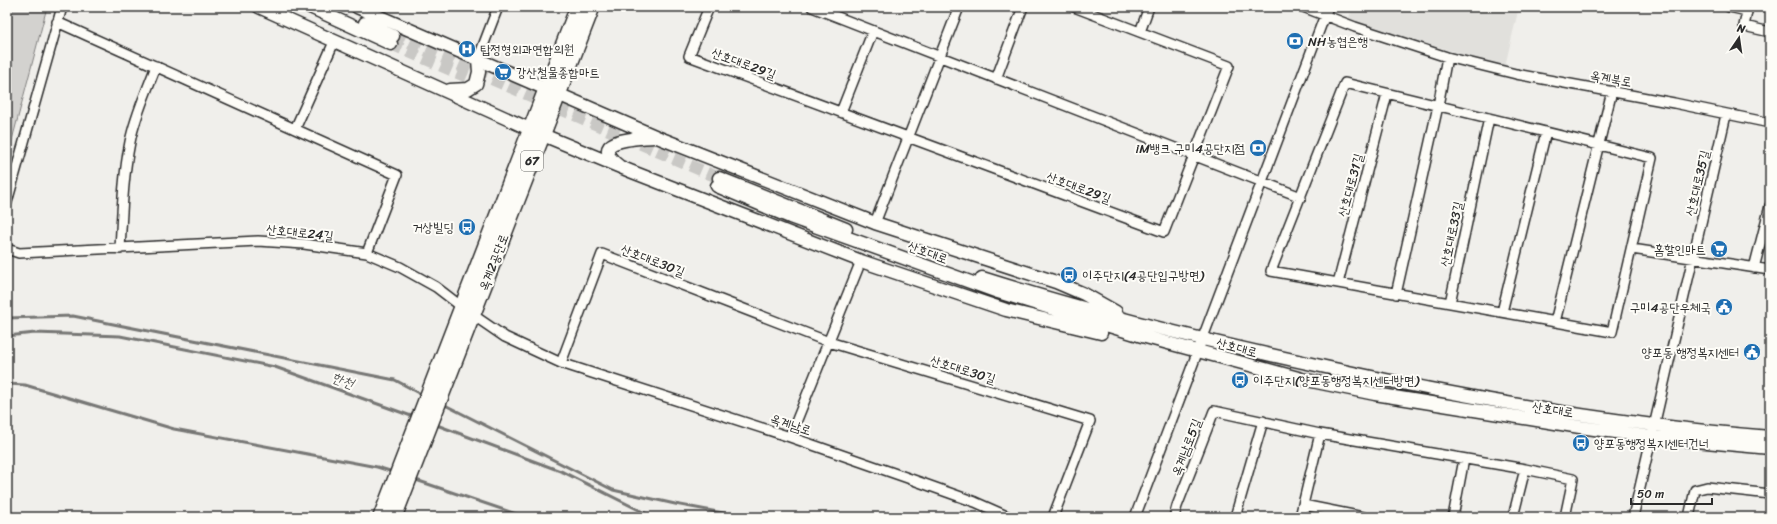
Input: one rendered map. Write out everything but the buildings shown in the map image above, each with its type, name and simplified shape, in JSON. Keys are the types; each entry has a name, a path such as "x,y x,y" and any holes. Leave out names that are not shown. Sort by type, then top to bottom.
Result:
{"main road":[{"name":"옥계2공단로","path":"381,517 467,311 537,132 552,92 578,7"},
{"name":"옥계2공단로","path":"552,92 592,7"},
{"name":"옥계2공단로","path":"394,517 467,311"}],"street":[{"path":"7,202 62,7"},
{"path":"259,7 537,132 620,167 861,261 1006,310 1165,347 1200,345"},
{"path":"310,7 392,40 330,7"},
{"path":"357,7 657,137 875,223 1056,282 1090,297 1129,320"},
{"path":"444,89 462,91 476,84 479,72 478,59 498,7"},
{"name":"산호대로29길","path":"709,7 689,56 1164,232 1229,66 1074,7"},
{"path":"812,7 1301,197"},
{"path":"875,223 959,7"},
{"path":"996,79 1023,7"},
{"path":"1140,32 1149,7"},
{"name":"옥계북로","path":"1303,7 1327,11 1355,27 1447,57 1516,74 1612,91 1770,123"},
{"path":"1729,7 1747,9 1744,26 1770,32"},
{"path":"1135,517 1327,11"},
{"path":"57,22 397,174 367,253"},
{"path":"841,112 873,31"},
{"path":"295,129 334,42"},
{"path":"1396,294 1438,106 1447,57"},
{"path":"120,249 122,196 130,140 137,116 156,66"},
{"path":"1345,83 1387,94 1652,158 1612,332 1271,272 1345,83"},
{"path":"1555,322 1612,91"},
{"name":"산호대로31길","path":"1338,283 1387,94"},
{"name":"산호대로35길","path":"1654,424 1726,115"},
{"name":"산호대로33길","path":"1450,303 1489,118"},
{"path":"1502,312 1546,132"},
{"path":"620,167 614,162 609,154 609,147 613,143 623,139 657,137"},
{"name":"산호대로","path":"1770,436 1654,424 1432,390 1200,345 1095,323 969,282 790,217 718,182 943,266 1129,320 1200,345 1302,378 1375,394 1458,408 1652,437 1770,448"},
{"path":"1754,268 1770,206"},
{"name":"산호대로24길","path":"7,249 19,253 258,241 304,244 367,253 400,267 436,287 467,311"},
{"path":"1632,249 1770,270"},
{"name":"산호대로30길","path":"561,363 602,254 828,342 1090,421 1053,517"},
{"path":"790,437 861,261"},
{"name":"옥계남로","path":"467,311 505,338 561,363 790,437 975,502 1009,517"},
{"name":"옥계남로5길","path":"1174,517 1214,411 1320,434 1464,458 1573,479 1565,517"},
{"path":"1234,517 1262,421"},
{"path":"1633,517 1654,424"},
{"path":"1300,517 1320,434"},
{"path":"1453,517 1464,458"},
{"path":"1513,517 1525,469"},
{"path":"1688,517 1695,490 1707,487 1770,494"},
{"path":"1303,505 1363,517"}],"shaded area":[{"path":"7,7 47,7 7,159"},
{"path":"1353,7 1519,7 1505,66 1348,20"}],"waterway":[{"path":"7,318 73,316 395,380 423,395"},
{"name":"한천","path":"7,336 35,333 120,336 275,367 414,417"},
{"path":"7,384 25,385 174,429 377,467 393,472"},
{"path":"443,404 613,490 675,504 745,517"},
{"name":"한천","path":"434,424 563,472 653,517"},
{"path":"413,479 525,517"}],"tunnel":[{"path":"393,36 719,178"},
{"path":"391,44 467,77"}],"place":[{"name":"NH농협은행","path":"1295,41"},
{"name":"탑정형외과연합의원","path":"467,49"},
{"name":"강산철물종합마트","path":"503,72"},
{"name":"iM뱅크 구미4공단지점","path":"1258,148"},
{"name":"거상빌딩","path":"467,227"},
{"name":"홈할인마트","path":"1719,249"},
{"name":"이주단지(4공단입구방면)","path":"1069,275"},
{"name":"구미4공단우체국","path":"1724,307"},
{"name":"양포동 행정복지센터","path":"1752,352"},
{"name":"이주단지(양포동행정복지센터방면)","path":"1240,380"},
{"name":"양포동행정복지센터건너","path":"1581,443"}]}
